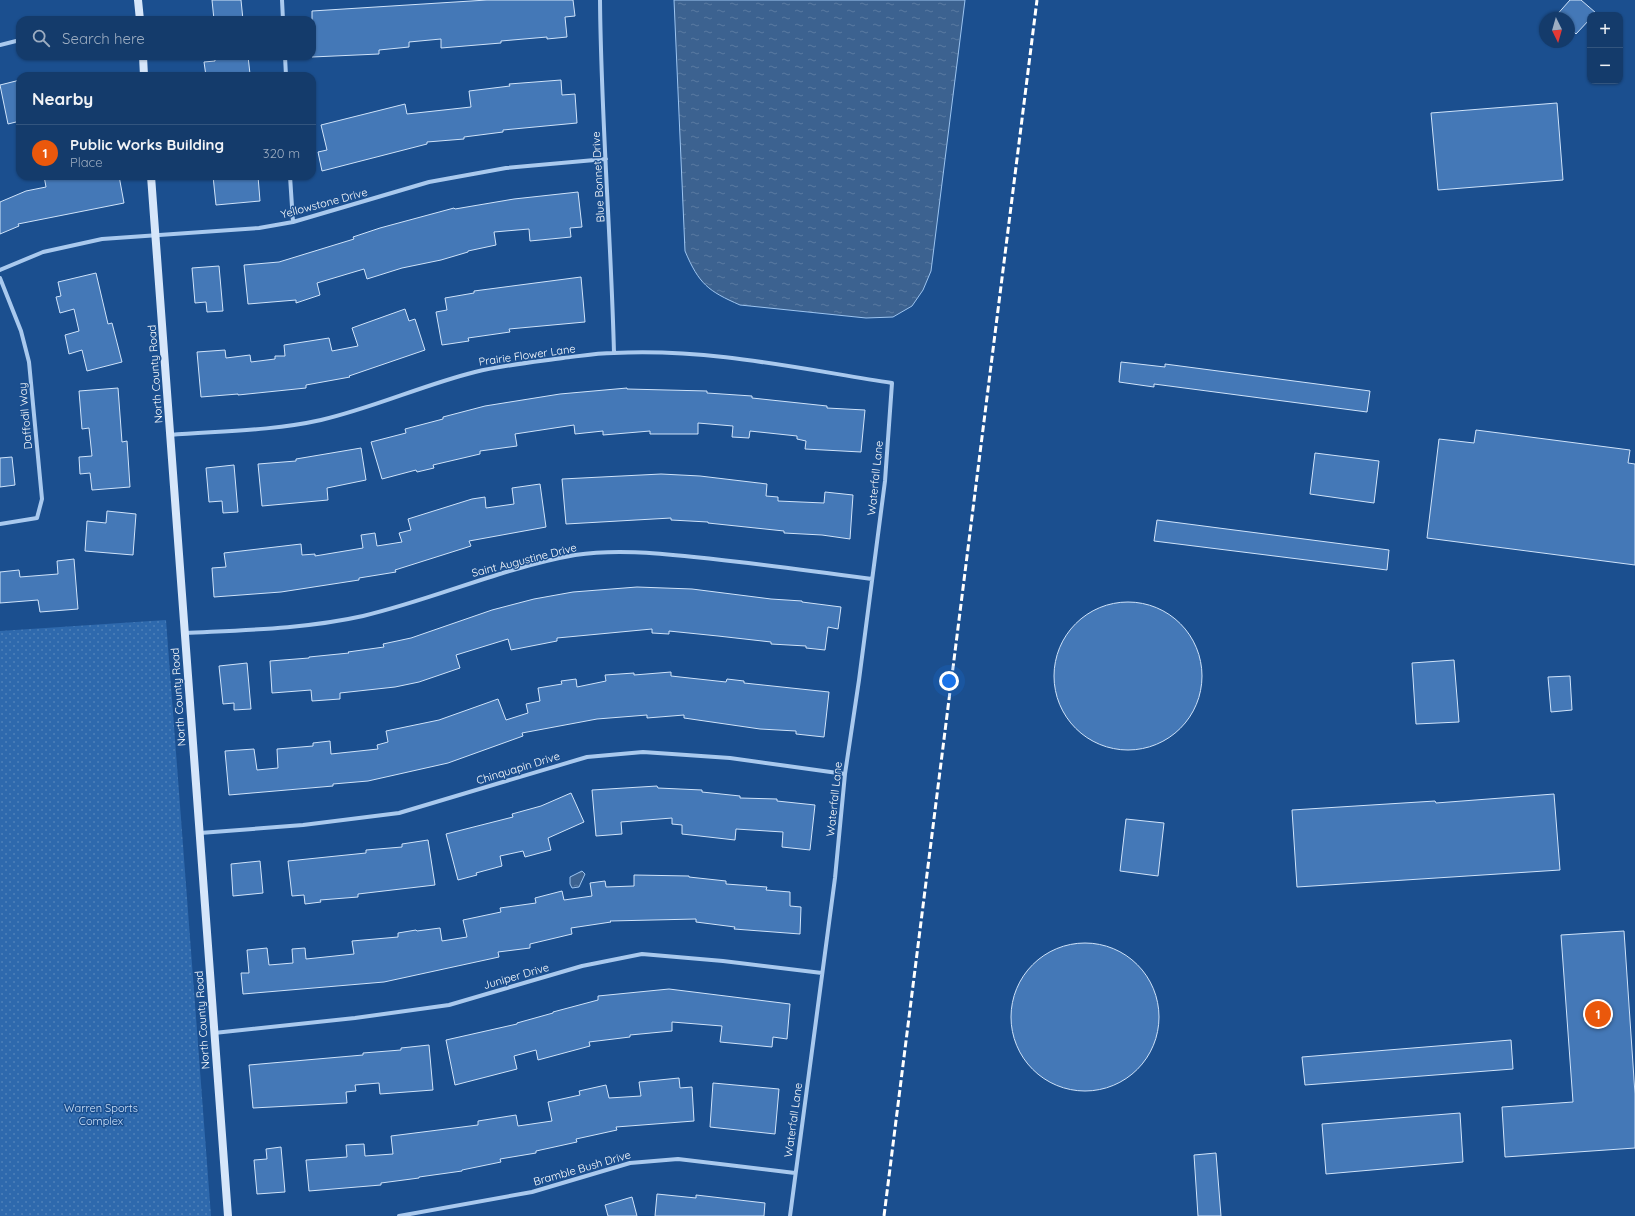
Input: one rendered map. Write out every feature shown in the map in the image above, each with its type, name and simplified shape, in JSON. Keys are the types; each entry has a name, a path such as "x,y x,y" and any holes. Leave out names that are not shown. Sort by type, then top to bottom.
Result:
{"street":[{"path":"138,0 140,16"},
{"path":"282,0 283,16"},
{"name":"Blue Bonnet Drive","path":"600,0 614,352"},
{"path":"0,46 16,41"},
{"path":"142,60 144,72"},
{"path":"285,60 286,72"},
{"name":"Yellowstone Drive","path":"0,270 43,252 102,239 259,228 294,222 429,182 506,168 606,159"},
{"name":"North County Road","path":"151,180 228,1216"},
{"path":"290,180 294,222"},
{"name":"Daffodil Way","path":"0,278 21,331 29,362 42,499 37,518 0,524"},
{"name":"Prairie Flower Lane","path":"170,435 280,427 320,420 476,372 526,363 614,352 666,353 728,357 892,383"},
{"name":"Waterfall Lane","path":"790,1216 835,878 845,774 885,481 892,383"},
{"name":"Saint Augustine Drive","path":"185,633 306,625 362,616 424,599 489,576 576,555 637,551 737,561 872,579"},
{"name":"Chinquapin Drive","path":"200,833 303,825 399,813 586,757 642,752 730,758 845,774"},
{"name":"Juniper Drive","path":"214,1033 355,1018 449,1005 582,966 642,954 723,961 822,973"},
{"name":"Bramble Bush Drive","path":"399,1216 532,1192 630,1163 678,1158 795,1173"}],"green space":[{"name":"Warren Sports Complex","path":"166,620 211,1216 0,1216 0,631"}],"water":[{"path":"674,0 965,0 931,271 923,290 912,306 893,317 866,318 740,305 712,290 700,279 685,251"},
{"path":"582,871 585,874 579,887 572,888 570,884 570,877"}],"building":[{"path":"212,0 241,0 243,16 214,16"},
{"path":"487,0 573,0 575,16 565,17 567,37 547,39 547,37 501,41 501,43 441,48 441,39 409,42 409,47 379,50 379,54 316,57 316,16 312,16 312,11"},
{"path":"1570,0 1581,0 1595,12 1587,12 1587,22 1576,34 1575,12 1559,12"},
{"path":"248,60 250,72 205,72 204,62"},
{"path":"561,80 562,95 575,94 577,123 503,130 503,132 464,137 464,139 427,142 427,144 322,171 318,152 327,150 321,125 405,104 407,114 471,107 469,91 510,86 509,84"},
{"path":"16,81 16,122 8,124 0,85"},
{"path":"1557,103 1563,180 1438,190 1431,113"},
{"path":"45,180 120,180 124,203 18,224 19,226 0,234 0,202 26,191 46,187"},
{"path":"213,180 258,180 260,201 216,205"},
{"path":"578,192 582,227 570,228 571,237 530,241 529,229 494,232 496,245 468,251 441,260 402,268 367,279 364,269 317,283 320,295 296,303 296,300 248,304 244,265 279,262 354,239 353,237 380,228 454,208 514,199"},
{"path":"219,266 223,311 207,312 206,302 195,303 192,268"},
{"path":"96,273 108,324 112,323 122,362 87,371 82,350 69,354 65,335 79,331 74,309 60,313 56,297 61,296 58,282"},
{"path":"581,277 585,322 509,329 510,332 468,338 469,341 442,345 436,312 447,310 445,298 474,293 474,291"},
{"path":"405,309 409,321 415,319 425,350 349,376 350,377 306,385 306,388 201,397 197,352 225,350 226,358 250,355 251,362 275,359 275,356 285,356 284,345 329,338 332,351 358,346 352,328"},
{"path":"1121,362 1165,367 1165,364 1370,391 1367,412 1154,384 1154,387 1119,382"},
{"path":"118,388 122,442 127,441 130,487 92,490 90,473 80,474 79,457 92,456 89,428 82,429 79,391"},
{"path":"627,388 707,391 707,393 752,396 752,398 827,406 827,408 865,410 861,452 805,449 806,441 797,439 797,436 750,431 749,438 732,437 733,426 698,423 698,434 650,434 650,431 603,435 603,431 575,434 574,425 515,434 517,446 480,451 480,454 433,465 434,468 417,472 416,470 382,479 371,442 406,433 405,429 443,419 443,417 485,406 560,394"},
{"path":"1476,430 1630,450 1628,463 1635,464 1635,565 1427,538 1439,439 1474,443"},
{"path":"361,448 366,480 327,488 328,500 262,506 258,464 296,461 296,459"},
{"path":"1315,453 1379,461 1374,503 1310,494"},
{"path":"12,457 15,485 0,487 0,458"},
{"path":"234,465 238,512 223,513 222,501 209,502 206,468"},
{"path":"661,474 700,476 767,484 766,496 778,497 778,501 824,503 825,492 853,495 850,539 822,535 784,533 784,531 708,522 671,520 671,518 566,524 562,479"},
{"path":"540,484 546,527 469,541 471,546 395,570 396,572 359,578 359,580 281,592 214,597 212,568 226,567 224,553 301,544 302,555 315,554 315,556 363,548 361,535 375,533 377,546 402,542 399,533 411,530 408,519 472,499 485,497 486,508 514,504 512,488"},
{"path":"107,511 136,514 133,555 85,551 87,521 106,523"},
{"path":"1157,520 1389,550 1387,570 1154,541"},
{"path":"74,559 78,609 40,612 38,600 0,603 0,572 19,570 20,577 58,574 57,561"},
{"path":"637,587 692,589 771,599 802,601 841,607 838,629 828,627 825,650 806,648 806,646 771,644 771,642 669,631 669,634 652,633 652,629 557,638 557,641 511,650 508,639 456,655 460,668 419,682 395,687 340,693 340,699 312,701 311,690 272,693 270,661 309,658 384,647 383,644 411,638 492,610 534,599 573,592"},
{"path":"1128,602 1149,605 1163,611 1175,619 1185,629 1193,641 1199,655 1202,676 1199,697 1193,711 1185,723 1175,733 1163,741 1149,747 1128,750 1107,747 1093,741 1081,733 1071,723 1063,711 1057,697 1054,676 1057,655 1063,641 1071,629 1081,619 1093,611 1107,605"},
{"path":"1454,660 1459,722 1416,724 1412,663"},
{"path":"247,663 251,709 234,710 234,703 223,704 219,666"},
{"path":"671,672 671,676 726,682 727,679 744,681 744,683 829,692 824,737 796,734 796,731 760,729 684,718 684,715 647,718 647,715 597,719 522,733 523,736 448,763 368,781 333,784 333,786 229,795 225,751 254,749 257,770 278,768 277,749 313,746 313,743 330,741 331,754 378,749 377,745 388,742 386,731 439,720 498,699 506,720 528,713 526,704 540,701 538,688 562,684 561,681 576,679 577,687 606,681 605,675 634,673 634,675"},
{"path":"1570,676 1572,710 1551,712 1548,677"},
{"path":"657,786 658,788 702,790 702,792 740,796 740,798 777,799 777,801 815,805 810,850 782,847 783,832 736,829 735,840 682,834 682,825 672,824 672,818 621,822 622,834 596,836 592,790"},
{"path":"571,793 584,822 548,838 551,850 525,857 523,851 500,856 502,866 476,873 477,875 458,880 446,834 513,817 512,814 541,806"},
{"path":"1554,794 1560,870 1297,887 1292,810 1435,801 1436,803"},
{"path":"1126,819 1164,823 1158,876 1120,871"},
{"path":"428,840 435,885 358,894 358,897 320,900 321,902 305,904 304,895 292,896 288,861 366,853 366,850 402,847 402,844"},
{"path":"260,861 263,893 233,896 231,864"},
{"path":"634,875 689,876 726,881 726,884 767,887 766,890 790,892 790,906 801,907 800,934 734,929 735,927 696,922 696,919 610,921 611,922 571,928 572,934 530,944 530,948 498,952 499,957 384,982 243,994 241,973 249,973 247,950 267,948 269,965 293,963 292,949 305,948 306,959 354,954 352,941 398,937 398,933 416,930 440,928 442,941 467,937 463,920 501,912 500,908 536,903 535,898 562,891 564,900 592,896 590,883 605,881 606,887 634,886"},
{"path":"1624,931 1635,1094 1635,1148 1505,1157 1502,1107 1573,1102 1561,935"},
{"path":"1092,943 1106,946 1126,955 1142,970 1147,976 1156,996 1159,1017 1158,1031 1150,1052 1147,1058 1132,1074 1126,1079 1106,1088 1092,1091 1078,1091 1064,1088 1044,1079 1023,1058 1012,1031 1011,1010 1014,996 1023,976 1044,955 1071,944"},
{"path":"669,989 790,1004 787,1039 773,1037 772,1047 720,1042 722,1026 672,1022 672,1031 630,1035 630,1037 589,1042 590,1046 538,1060 536,1050 514,1056 517,1069 455,1085 446,1040 517,1024 553,1012 598,1000 598,996"},
{"path":"1511,1040 1513,1069 1305,1085 1302,1057"},
{"path":"429,1045 433,1090 380,1094 379,1083 355,1085 356,1091 346,1092 347,1103 253,1108 249,1065 363,1055 363,1053 401,1050 401,1048"},
{"path":"679,1078 680,1088 692,1087 694,1121 616,1127 617,1130 576,1139 577,1142 536,1151 536,1153 500,1159 501,1162 462,1171 381,1183 381,1185 309,1191 306,1160 347,1157 346,1145 364,1144 365,1156 393,1154 391,1136 478,1125 478,1121 516,1115 518,1126 552,1121 548,1102 580,1095 579,1091 606,1085 609,1098 641,1096 639,1082"},
{"path":"713,1083 779,1089 775,1134 710,1127"},
{"path":"1460,1113 1463,1162 1326,1174 1322,1124"},
{"path":"281,1147 285,1192 257,1194 254,1160 267,1159 266,1149"},
{"path":"1216,1153 1221,1216 1198,1216 1194,1155"},
{"path":"657,1194 696,1198 696,1195 765,1203 764,1216 655,1216"},
{"path":"632,1197 637,1216 608,1216 605,1205"}],"railway":[{"path":"884,1216 1037,0"}],"place":[{"name":"Public Works Building","path":"1598,1014"}]}
